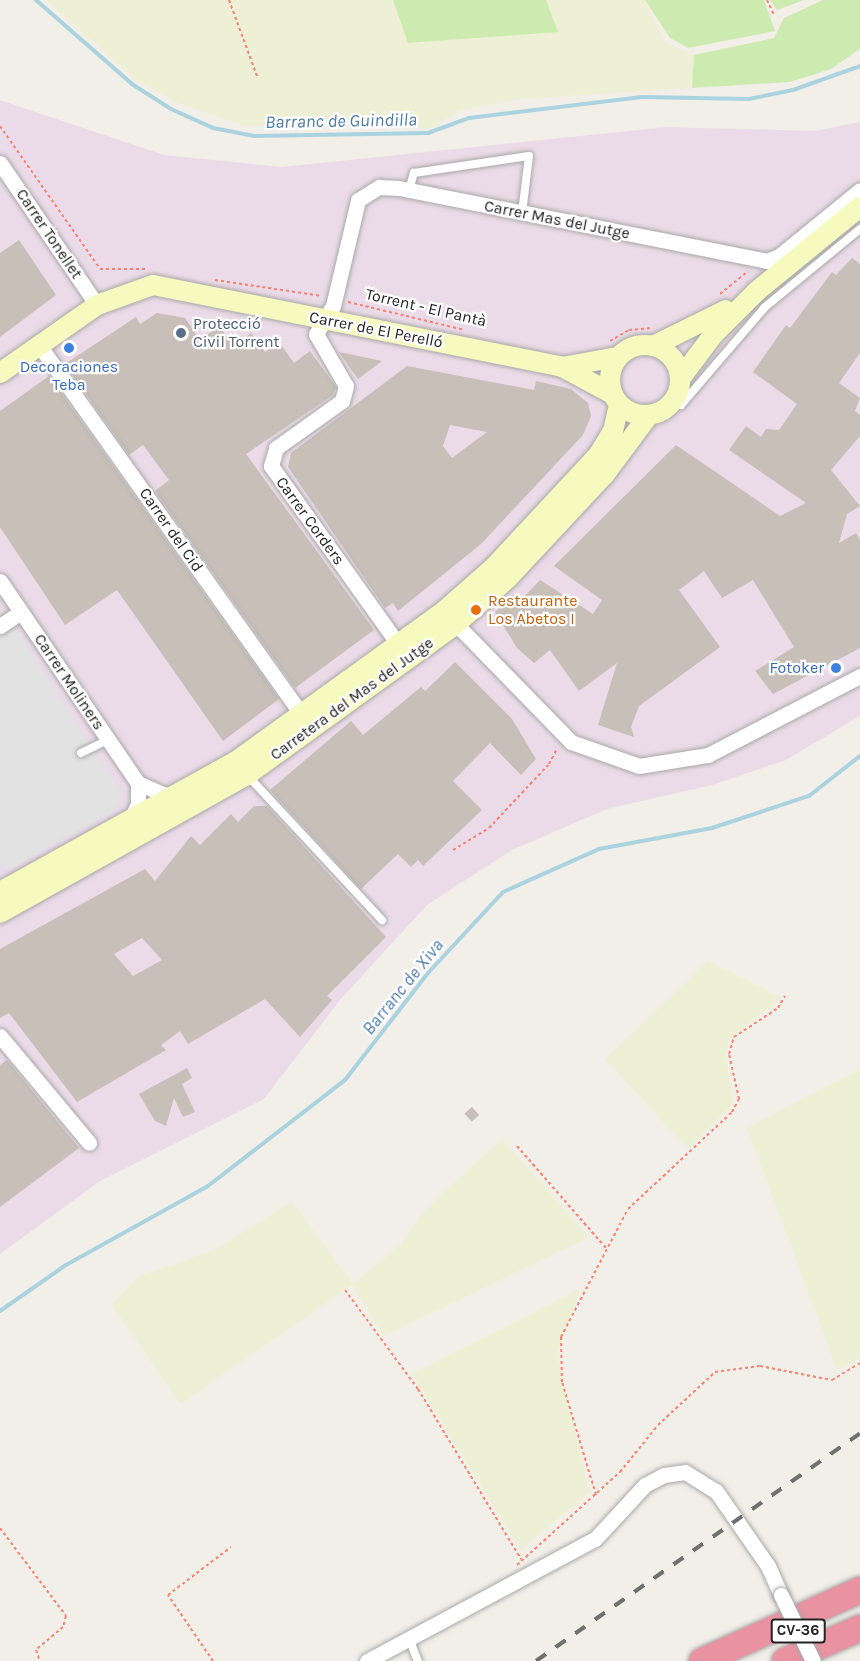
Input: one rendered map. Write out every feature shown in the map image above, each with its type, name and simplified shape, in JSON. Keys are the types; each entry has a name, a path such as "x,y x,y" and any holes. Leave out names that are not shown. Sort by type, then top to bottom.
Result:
{"highway":[{"path":"702,1661 860,1590"},
{"name":"CV-36","path":"736,1661 860,1602"},
{"name":"CV-36","path":"785,1661 860,1628"},
{"path":"822,1661 860,1643"}],"street":[{"name":"Carrer Tonellet","path":"0,163 97,305"},
{"name":"Carrer Mas del Jutge","path":"324,320 335,299 358,200 379,188 409,190 760,261"},
{"path":"760,261 779,256 860,190"},
{"path":"562,367 648,416 671,404 680,379 713,335 761,299 860,207"},
{"name":"Carrer de El Perelló","path":"0,373 97,305 153,285 562,367"},
{"path":"562,367 703,325 761,299"},
{"name":"Carrer Corders","path":"324,320 316,334 346,386 342,401 276,448 271,466 398,644"},
{"path":"656,338 673,358 680,379"},
{"name":"Carrer del Cid","path":"39,345 302,715"},
{"path":"610,353 615,399"},
{"name":"Carretera del Mas del Jutge","path":"0,892 181,793 302,715 398,644 494,567 599,454 614,431 615,399"},
{"name":"Carretera del Mas del Jutge","path":"0,913 247,775 456,624 508,578 605,474 648,416"},
{"name":"Carrer Moliners","path":"0,581 138,783"},
{"path":"0,626 21,612"},
{"path":"456,624 563,735 603,756 639,765 670,765 708,755 860,676"},
{"path":"130,821 138,804 138,783 165,795 181,793"},
{"path":"0,1036 89,1143"},
{"path":"368,1661 507,1581 595,1539 645,1485 664,1475 685,1472 716,1491 760,1553 813,1661"}],"lane":[{"path":"409,190 414,173 529,156 522,213"},
{"path":"671,404 681,405 761,299 860,229"},
{"path":"81,753 108,740"},
{"path":"247,775 382,920"},
{"path":"409,1637 418,1661"}],"path":[{"path":"229,0 258,79"},
{"path":"767,0 774,15"},
{"path":"0,126 100,269 149,270"},
{"path":"714,298 760,261"},
{"name":"Torrent - El Pantà","path":"208,279 335,299 471,332"},
{"path":"610,353 628,330 656,338"},
{"path":"453,850 489,828 525,793 549,764 563,735"},
{"path":"596,1495 573,1427 560,1350 568,1322 606,1248 640,1194 732,1112 739,1100 729,1046 785,996"},
{"path":"517,1146 606,1248"},
{"path":"345,1290 418,1389 521,1559"},
{"path":"507,1581 521,1559 596,1495 715,1372 760,1366 832,1380 860,1363"},
{"path":"0,1528 66,1616 63,1627 36,1650 40,1661"},
{"path":"213,1661 168,1595 231,1547"}],"shaded area":[{"path":"0,100 164,155 282,167 667,127 814,131 860,122 860,716 786,760 712,785 607,809 512,850 427,905 340,1000 264,1099 100,1181 0,1254"},
{"path":"13,624 121,794 117,809 6,871 0,861 0,632"}],"green space":[{"path":"46,0 393,0 409,42 558,32 546,0 645,0 665,43 694,55 692,88 519,99 461,110 429,129 379,120 245,126 178,103 135,79"},
{"path":"393,0 546,0 558,32 408,43"},
{"path":"645,0 764,0 775,31 688,48 670,38"},
{"path":"770,0 804,0 777,10"},
{"path":"823,0 860,0 860,49 831,69 790,82 692,88 694,55 774,38 784,18"},
{"path":"708,961 782,998 731,1037 726,1055 733,1104 688,1149 605,1059"},
{"path":"860,1069 860,1358 837,1370 747,1128"},
{"path":"502,1139 589,1237 384,1336 352,1285 180,1404 112,1305 136,1278 216,1249 292,1202 353,1284 398,1247 426,1209"},
{"path":"581,1288 557,1354 590,1492 521,1550 412,1374"}],"building":[{"path":"19,240 56,295 0,337 0,253"},
{"path":"852,258 860,264 860,353 839,383 860,398 855,411 860,415 860,436 831,470 860,506 847,514 839,543 856,533 860,540 860,648 773,694 755,671 794,647 753,580 722,598 704,571 679,590 720,647 639,706 631,727 634,737 598,725 617,663 579,691 550,650 534,663 517,648 495,612 514,594 522,599 540,580 593,614 602,600 554,566 676,445 780,516 806,503 729,450 746,426 761,437 766,429 779,430 797,404 753,372 786,325 790,328 832,272 836,275"},
{"path":"157,313 185,318 200,340 219,326 234,346 251,333 265,352 279,342 294,363 310,351 336,387 333,395 246,454 374,630 295,688 155,491 169,480 143,445 129,455 65,364 136,317 140,324"},
{"path":"339,352 382,361 358,379"},
{"path":"407,366 534,390 536,381 571,389 588,403 591,416 583,435 481,544 398,611 393,603 385,608 288,467 291,453","holes":["450,425 487,432 452,458 443,446"]},
{"path":"49,376 279,699 223,741 117,590 65,625 0,527 0,411"},
{"path":"455,662 512,719 536,759 521,775 490,743 453,781 482,810 423,866 418,860 411,867 398,854 361,889 270,790 351,721 363,735 421,687 425,691"},
{"path":"254,806 267,806 386,937 327,996 332,1000 300,1037 265,999 188,1044 180,1031 161,1045 166,1050 77,1102 9,1013 0,1018 0,949 145,869 155,881 191,836 200,845 231,814 238,822","holes":["142,938 162,960 133,976 114,954"]},
{"path":"7,1060 79,1148 0,1207 0,1065"},
{"path":"187,1068 192,1078 182,1084 195,1112 183,1117 174,1098 166,1126 155,1121 139,1094"},
{"path":"472,1107 479,1115 472,1122 464,1114"}],"waterway":[{"name":"Barranc de Guindilla","path":"36,0 132,84 171,109 213,128 254,136 428,133 469,118 642,97 749,99 793,90 860,66"},
{"name":"Barranc de Xiva","path":"0,1311 66,1265 208,1186 345,1080 428,973 503,892 599,849 712,828 809,796 860,756"}],"railway":[{"path":"536,1661 860,1433"}],"place":[{"name":"Protecció Civil Torrent","path":"181,333"},
{"name":"Decoraciones Teba","path":"69,348"},
{"name":"Restaurante Los Abetos I","path":"476,610"},
{"name":"Fotoker","path":"836,668"}]}
